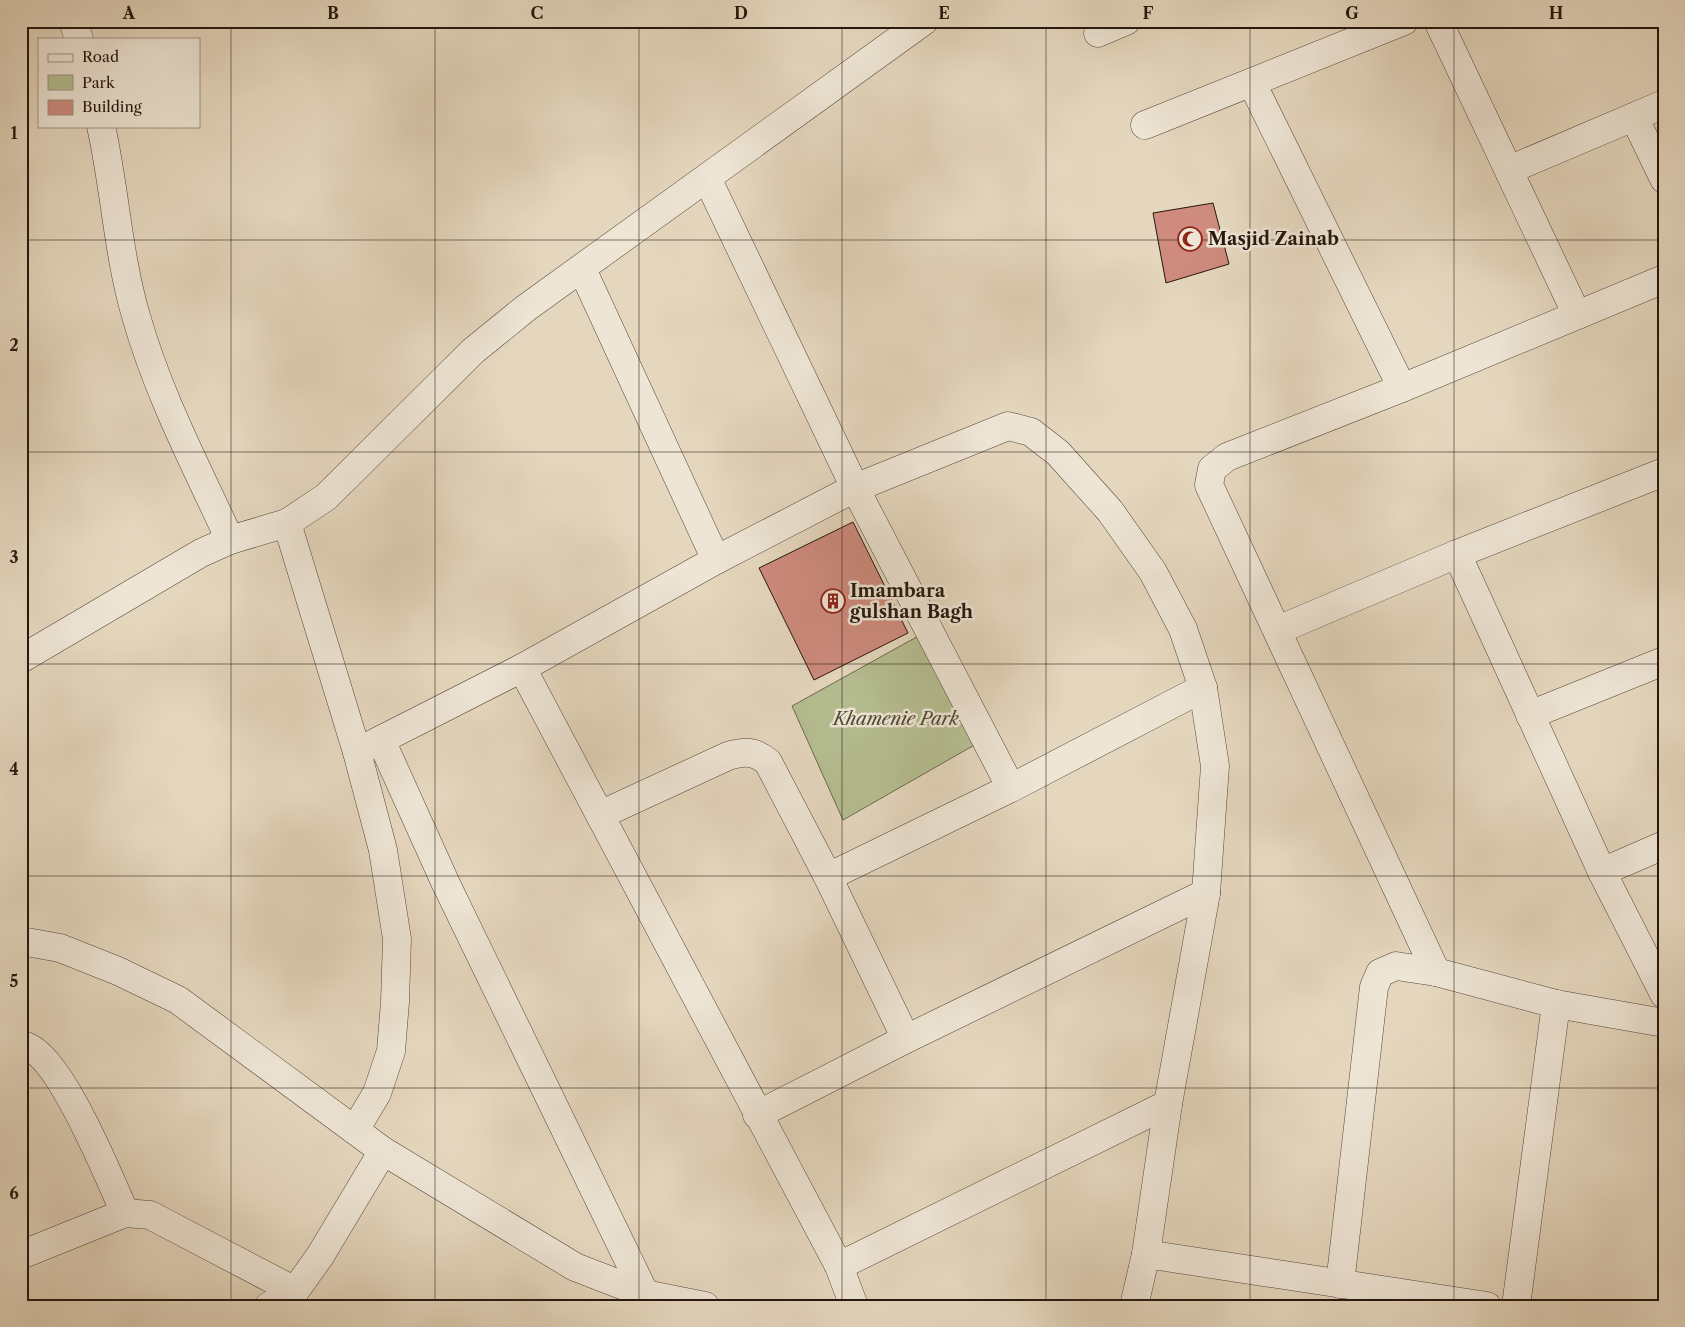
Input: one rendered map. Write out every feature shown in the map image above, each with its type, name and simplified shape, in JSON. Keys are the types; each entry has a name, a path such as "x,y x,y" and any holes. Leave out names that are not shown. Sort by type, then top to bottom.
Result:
{"street":[{"path":"73,21 79,38"},
{"path":"21,659 201,553 230,540 287,523 326,497 474,351 526,308 924,21"},
{"path":"1098,33 1126,21"},
{"path":"1145,125 1404,21"},
{"path":"1438,21 1577,316"},
{"path":"1252,83 1402,388"},
{"path":"1509,170 1664,104"},
{"path":"1634,117 1664,179"},
{"path":"101,128 110,167 124,262 135,314 146,350 230,540"},
{"path":"707,178 855,488 1010,788"},
{"path":"582,269 716,560"},
{"path":"1436,972 1390,878 1278,630 1209,485 1212,469 1226,457 1402,388 1664,279"},
{"path":"357,752 522,668 716,560 855,488 1008,426 1031,432 1058,453 1110,511 1152,572 1183,629 1203,688 1215,766 1206,893 1168,1104 1146,1254 1134,1306"},
{"path":"1278,630 1457,554 1664,472"},
{"path":"287,523 357,752 383,850 397,939 391,1050 377,1093 355,1130"},
{"path":"1457,554 1602,872 1664,994"},
{"path":"1530,715 1664,661"},
{"path":"522,668 838,1266 854,1306"},
{"path":"828,877 1010,788 1203,688"},
{"path":"381,740 446,884 645,1294"},
{"path":"600,815 728,756 742,752 757,753 768,762 828,877 906,1039"},
{"path":"1602,872 1664,845"},
{"path":"758,1115 906,1039 1206,893"},
{"path":"21,941 60,948 118,971 178,1000 383,1151 575,1267 645,1294 705,1306"},
{"path":"1340,1284 1374,988 1380,973 1396,966 1436,972 1556,1004 1664,1023"},
{"path":"1516,1306 1556,1004"},
{"path":"21,1045 42,1057 59,1077 88,1130 125,1213"},
{"path":"838,1266 1168,1104"},
{"path":"269,1306 295,1291 331,1240 383,1151"},
{"path":"21,1255 125,1213 150,1215 295,1291"},
{"path":"1146,1254 1487,1306"}],"green space":[{"name":"Khamenie Park","path":"922,634 978,743 843,820 792,706"}],"building":[{"name":"Masjid Zainab","path":"1213,203 1229,264 1166,283 1153,213"},
{"name":"Imambara gulshan Bagh","path":"853,522 908,633 814,680 759,568"}],"place":[{"name":"Masjid Zainab","path":"1190,239"},
{"name":"Imambara gulshan Bagh","path":"833,601"}]}
